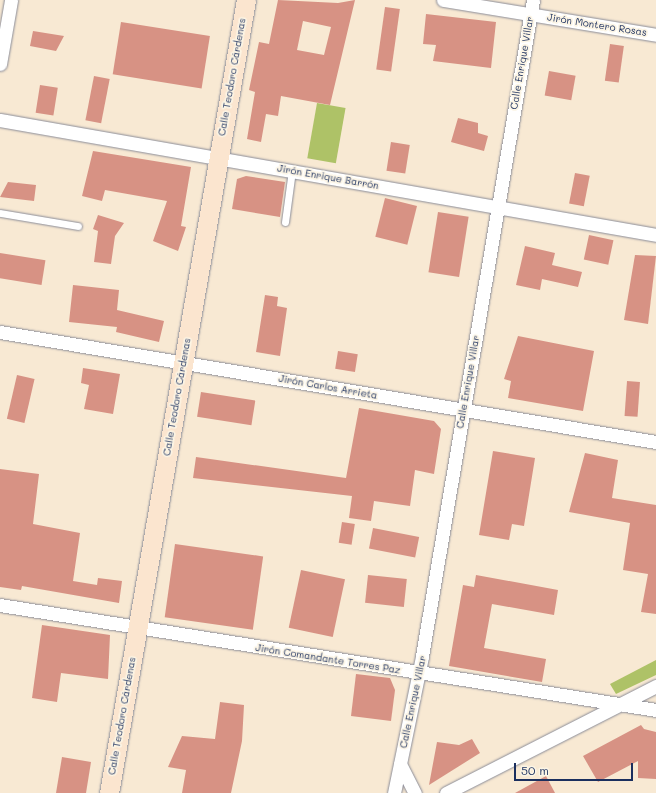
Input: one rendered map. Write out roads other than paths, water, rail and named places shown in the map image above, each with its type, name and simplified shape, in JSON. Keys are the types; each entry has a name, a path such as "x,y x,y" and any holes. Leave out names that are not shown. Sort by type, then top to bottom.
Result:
{"street":[{"path":"0,64 11,0"},
{"name":"Calle Teodoro Cárdenas","path":"109,793 246,0"},
{"name":"Jirón Montero Rosas","path":"443,0 656,35"},
{"name":"Calle Enrique Villar","path":"394,793 419,673 533,0"},
{"name":"Jirón Enrique Barrón","path":"0,120 656,235"},
{"name":"Jirón Carlos Arrieta","path":"0,332 656,442"},
{"name":"Jirón Comandante Torres Paz","path":"0,606 137,630 621,703 656,710"},
{"path":"446,793 656,686"},
{"path":"400,764 415,793"}],"lane":[{"path":"285,222 292,170"},
{"path":"0,214 78,226"}]}
